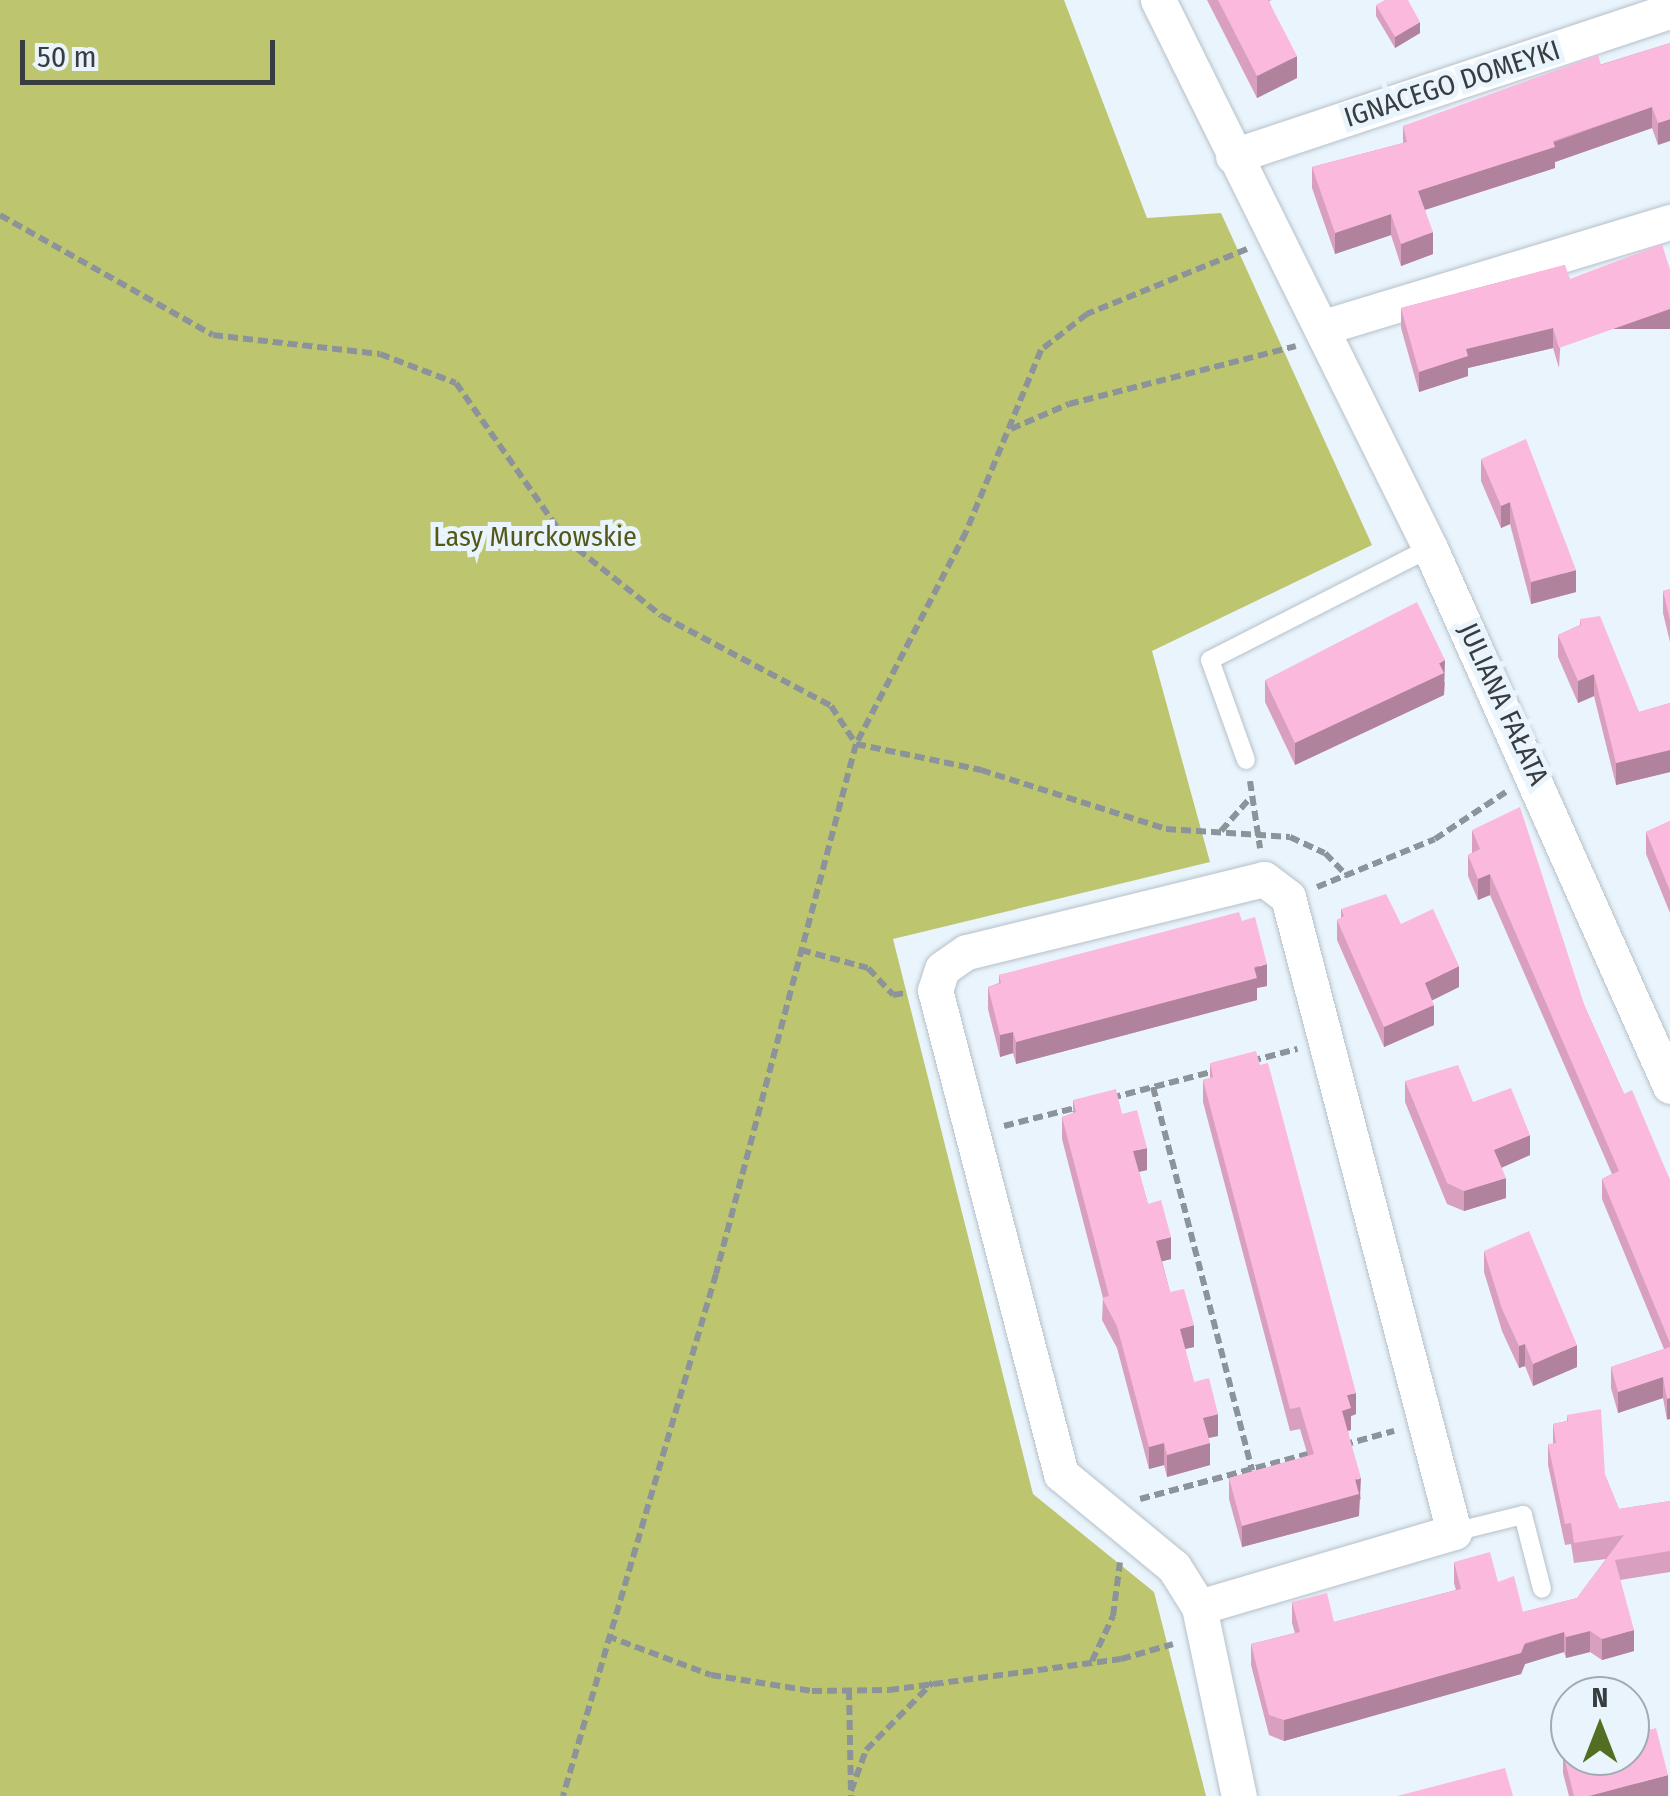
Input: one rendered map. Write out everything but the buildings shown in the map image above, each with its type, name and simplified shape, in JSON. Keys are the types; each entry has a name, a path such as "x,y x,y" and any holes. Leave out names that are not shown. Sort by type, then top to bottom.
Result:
{"street":[{"name":"JULIANA FAŁATA","path":"1158,0 1233,156 1326,331 1430,548 1533,768 1670,1086"},
{"name":"IGNACEGO DOMEYKI","path":"1233,156 1670,11"},
{"path":"1326,331 1670,222"},
{"path":"1202,1621 1454,1532 1276,888 966,952 942,968 935,990 1061,1474 1174,1567 1202,1621 1239,1796"}],"lane":[{"path":"1246,760 1210,660 1430,548"},
{"path":"1454,1532 1524,1515 1542,1589"}],"path":[{"path":"0,215 212,335 380,354 456,384 566,540 662,616 831,706 856,744 981,770 1166,829 1257,830 1325,853 1347,876"},
{"path":"563,1796 716,1274 856,744 966,532 1042,350 1087,314 1191,277 1276,236"},
{"path":"1010,430 1069,404 1256,361 1326,331"},
{"path":"1246,760 1257,830 1276,888 1347,876 1435,839 1533,768"},
{"path":"1221,831 1252,796"},
{"path":"801,950 868,968 892,994 935,990"},
{"path":"1241,1064 1311,1045"},
{"path":"1100,1101 1224,1068"},
{"path":"1153,1087 1252,1470"},
{"path":"994,1129 1082,1106"},
{"path":"1092,1661 1113,1616 1114,1517 1252,1470 1400,1429 1404,1445"},
{"path":"607,1636 711,1675 849,1690 1092,1661 1202,1621"},
{"path":"851,1793 866,1750 933,1682"},
{"path":"849,1690 851,1793"}],"green space":[{"name":"Lasy Murckowskie","path":"0,0 1064,0 1147,218 1221,213 1372,545 1152,651 1210,862 893,939 1033,1494 1154,1592 1206,1796 0,1796"}]}
